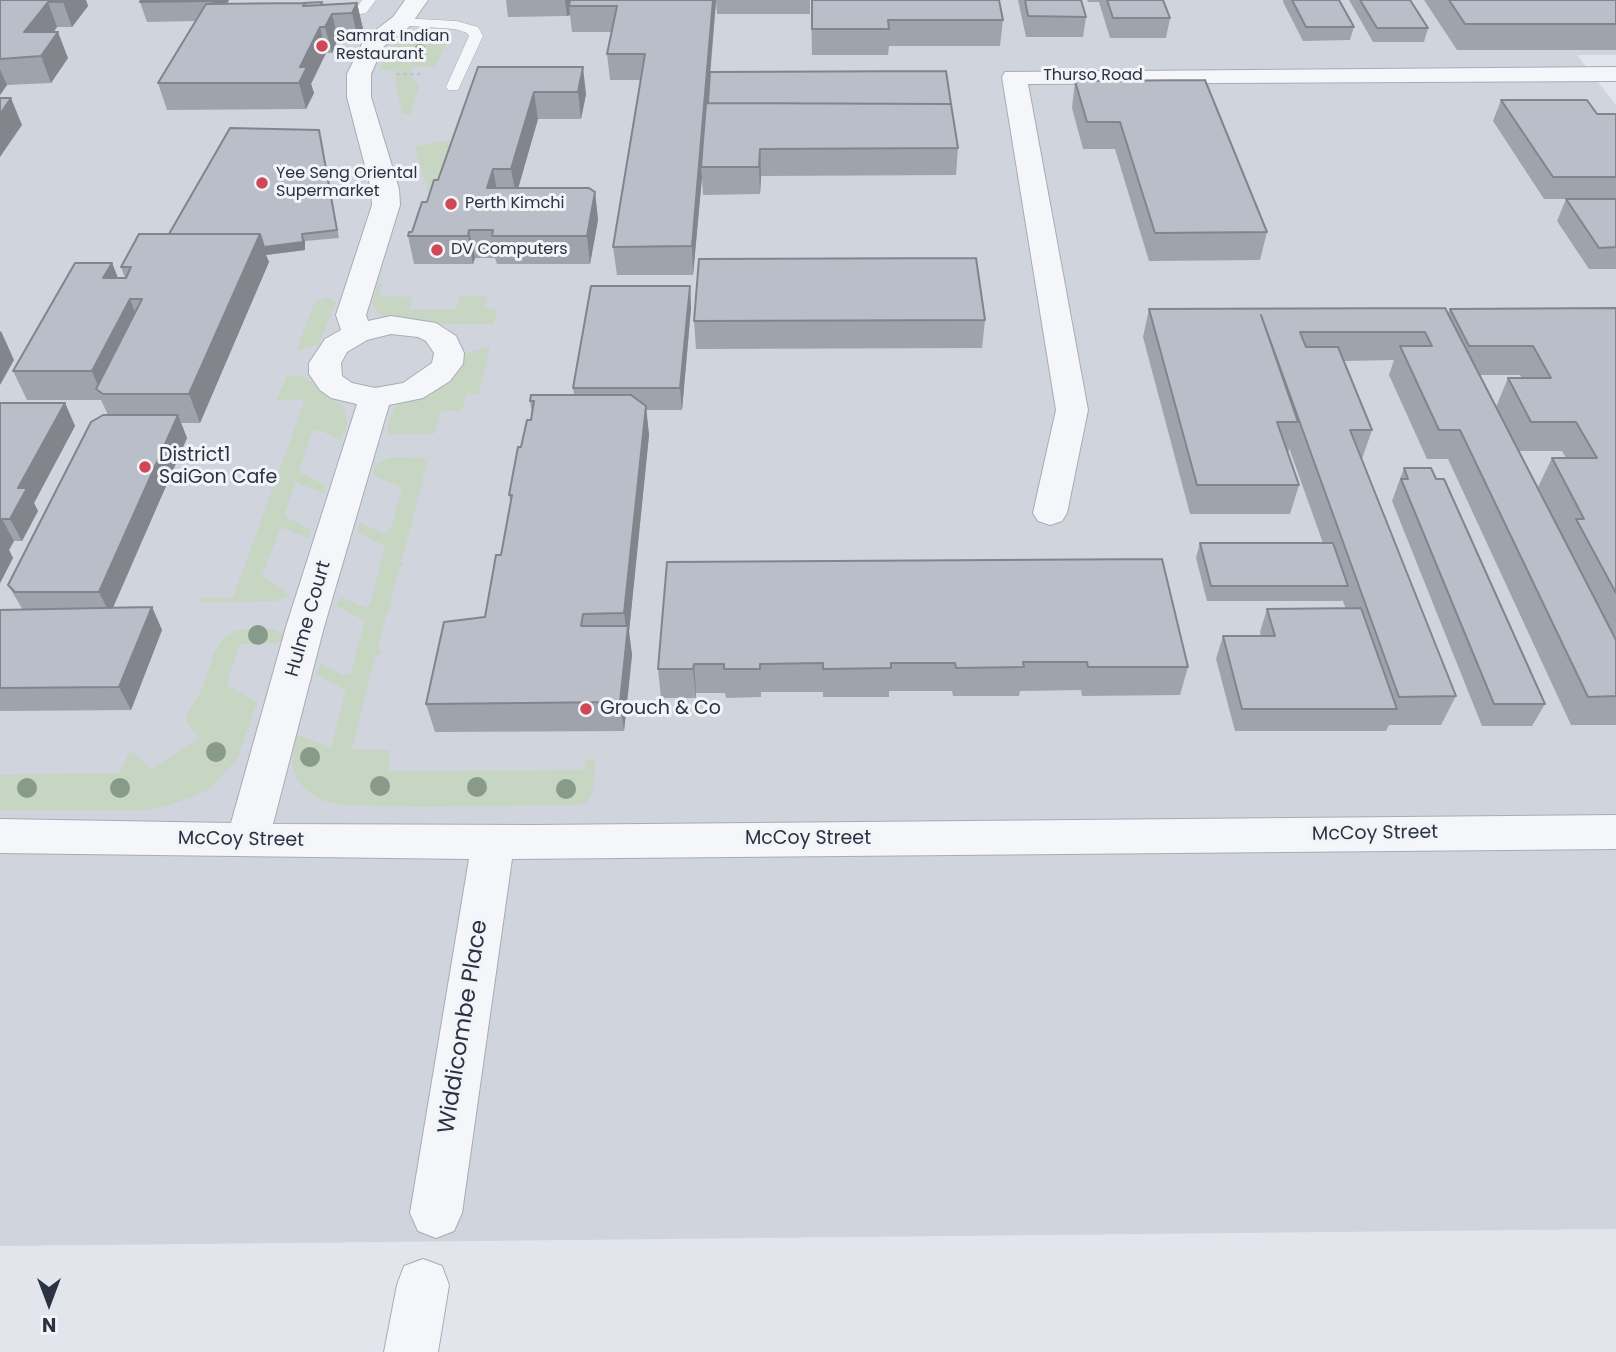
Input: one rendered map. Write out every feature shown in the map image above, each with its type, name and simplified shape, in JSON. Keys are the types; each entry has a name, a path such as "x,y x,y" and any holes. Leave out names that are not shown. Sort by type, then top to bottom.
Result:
{"street":[{"path":"357,333 351,315 386,205 385,189 359,97 359,74 373,43 401,22 418,0"},
{"name":"Thurso Road","path":"1050,513 1072,411 1014,76 1616,74"},
{"path":"391,325 417,327 437,335 449,353 447,364 428,384 403,394 376,398 342,391 331,383 325,374 329,355 345,339 357,333 391,325"},
{"name":"Hulme Court","path":"247,841 306,626 376,398"},
{"name":"McCoy Street","path":"0,836 493,842 1616,832"},
{"name":"Widdicombe Place","path":"436,1213 493,842"},
{"path":"411,1352 423,1285"}],"lane":[{"path":"310,17 338,16 361,10 369,0"},
{"path":"401,22 456,25 473,30 476,36 453,86"}],"path":[{"path":"394,74 422,74"}],"shaded area":[{"path":"0,0 1616,0 1616,55 1577,55 1616,105 1616,1229 0,1246"}],"green space":[{"path":"418,36 449,39 435,67 413,67 410,76 419,86 410,115 402,114 395,77 398,76 398,71 379,70 387,53 396,43"},
{"path":"458,139 441,193 429,194 415,146"},
{"path":"378,283 382,284 379,296 412,297 409,310 456,309 460,296 487,296 484,308 497,309 494,324 438,324 420,319 380,315 372,303"},
{"path":"327,297 336,302 319,344 297,350 314,303"},
{"path":"490,346 479,393 467,394 461,411 441,411 434,434 388,434 394,408 462,355"},
{"path":"287,375 304,377 333,397 344,408 347,423 341,440 319,430 312,432 299,472 325,485 323,493 296,482 284,516 311,530 308,538 281,527 262,575 290,595 277,601 200,602 201,598 233,598 305,400 277,400"},
{"path":"392,457 428,458 421,484 425,486 420,489 412,522 415,525 410,528 401,561 404,565 399,568 390,603 394,607 387,611 378,648 382,653 375,656 352,749 390,750 388,771 583,770 586,760 595,759 593,791 586,803 420,807 341,805 321,800 307,791 297,779 292,763 296,734 331,748 346,690 316,674 321,663 342,675 351,673 365,621 336,605 340,597 367,608 370,606 385,546 357,532 360,523 384,533 391,529 402,488 373,475 375,464"},
{"path":"274,629 283,634 282,642 240,644 226,685 257,702 237,759 208,790 170,805 145,810 0,810 0,775 120,773 130,750 151,769 200,738 187,722 186,716 201,691 214,654 223,638 235,631"}],"building":[{"path":"0,0 64,0 48,2 24,32 58,32 41,56 0,59"},
{"path":"141,0 212,0 140,2"},
{"path":"570,0 713,0 692,246 613,247 645,54 607,54 617,6 569,6"},
{"path":"812,0 999,0 1003,20 888,20 889,29 812,29"},
{"path":"1025,0 1081,0 1086,17 1028,16"},
{"path":"1107,0 1163,0 1170,18 1113,18"},
{"path":"1292,0 1339,0 1354,27 1306,27"},
{"path":"1360,0 1410,0 1428,28 1377,28"},
{"path":"1449,0 1616,0 1616,24 1465,24"},
{"path":"322,2 321,5 305,6 304,3"},
{"path":"305,3 303,6 357,3 352,13 332,14 325,27 320,27 300,67 307,67 299,83 158,83 206,4"},
{"path":"478,67 583,67 578,92 534,92 511,169 493,169 487,188 589,188 595,192 587,236 492,236 493,230 469,230 468,236 408,236 409,232 412,232 422,202 427,202 434,180 438,180"},
{"path":"946,71 951,104 708,103 710,72"},
{"path":"1205,80 1267,232 1155,233 1120,122 1087,122 1075,81"},
{"path":"0,98 11,98 0,114"},
{"path":"1501,100 1587,100 1597,114 1616,114 1616,177 1553,177"},
{"path":"706,103 951,104 958,148 760,149 759,167 701,167"},
{"path":"230,128 319,130 337,230 302,234 303,242 264,247 260,234 169,234"},
{"path":"1566,199 1616,199 1616,247 1599,248"},
{"path":"139,234 260,234 189,394 103,394 96,389 142,299 130,299 92,371 13,371 75,263 112,263 103,278 126,278 131,267 121,267"},
{"path":"976,258 985,320 694,321 699,259"},
{"path":"591,286 690,286 680,388 573,388"},
{"path":"1445,308 1616,640 1616,696 1588,697 1460,430 1439,430 1400,346 1432,346 1425,332 1300,332 1306,347 1338,347 1372,430 1350,430 1456,696 1399,697 1261,315 1298,422 1277,422 1299,485 1197,485 1149,309"},
{"path":"1616,308 1616,593 1576,519 1584,519 1552,458 1597,458 1576,422 1531,422 1508,378 1551,378 1533,346 1469,346 1450,309"},
{"path":"531,395 631,395 646,406 624,613 583,614 581,626 628,626 620,702 426,704 444,622 485,617 496,555 501,555 518,447 521,447 527,420 531,420 534,401 530,401"},
{"path":"0,403 65,403 18,488 27,488 10,519 2,519 0,522"},
{"path":"103,415 178,415 99,592 15,592 8,585 91,422"},
{"path":"1404,468 1431,468 1436,479 1444,479 1545,704 1494,704 1401,479 1408,479"},
{"path":"1200,543 1333,543 1348,586 1211,586"},
{"path":"1162,559 1188,667 1088,667 1087,662 1023,662 1024,667 956,668 955,663 891,663 891,668 823,669 823,663 760,664 760,669 724,669 724,664 694,664 693,669 658,669 667,562"},
{"path":"152,607 119,687 0,688 0,610"},
{"path":"1361,608 1397,709 1242,709 1223,636 1275,636 1267,609"}],"place":[{"name":"Samrat Indian Restaurant","path":"322,46"},
{"name":"Yee Seng Oriental Supermarket","path":"262,183"},
{"name":"Perth Kimchi","path":"451,204"},
{"name":"DV Computers","path":"437,250"},
{"name":"District1 SaiGon Cafe","path":"145,467"},
{"name":"Grouch & Co","path":"586,709"}]}
